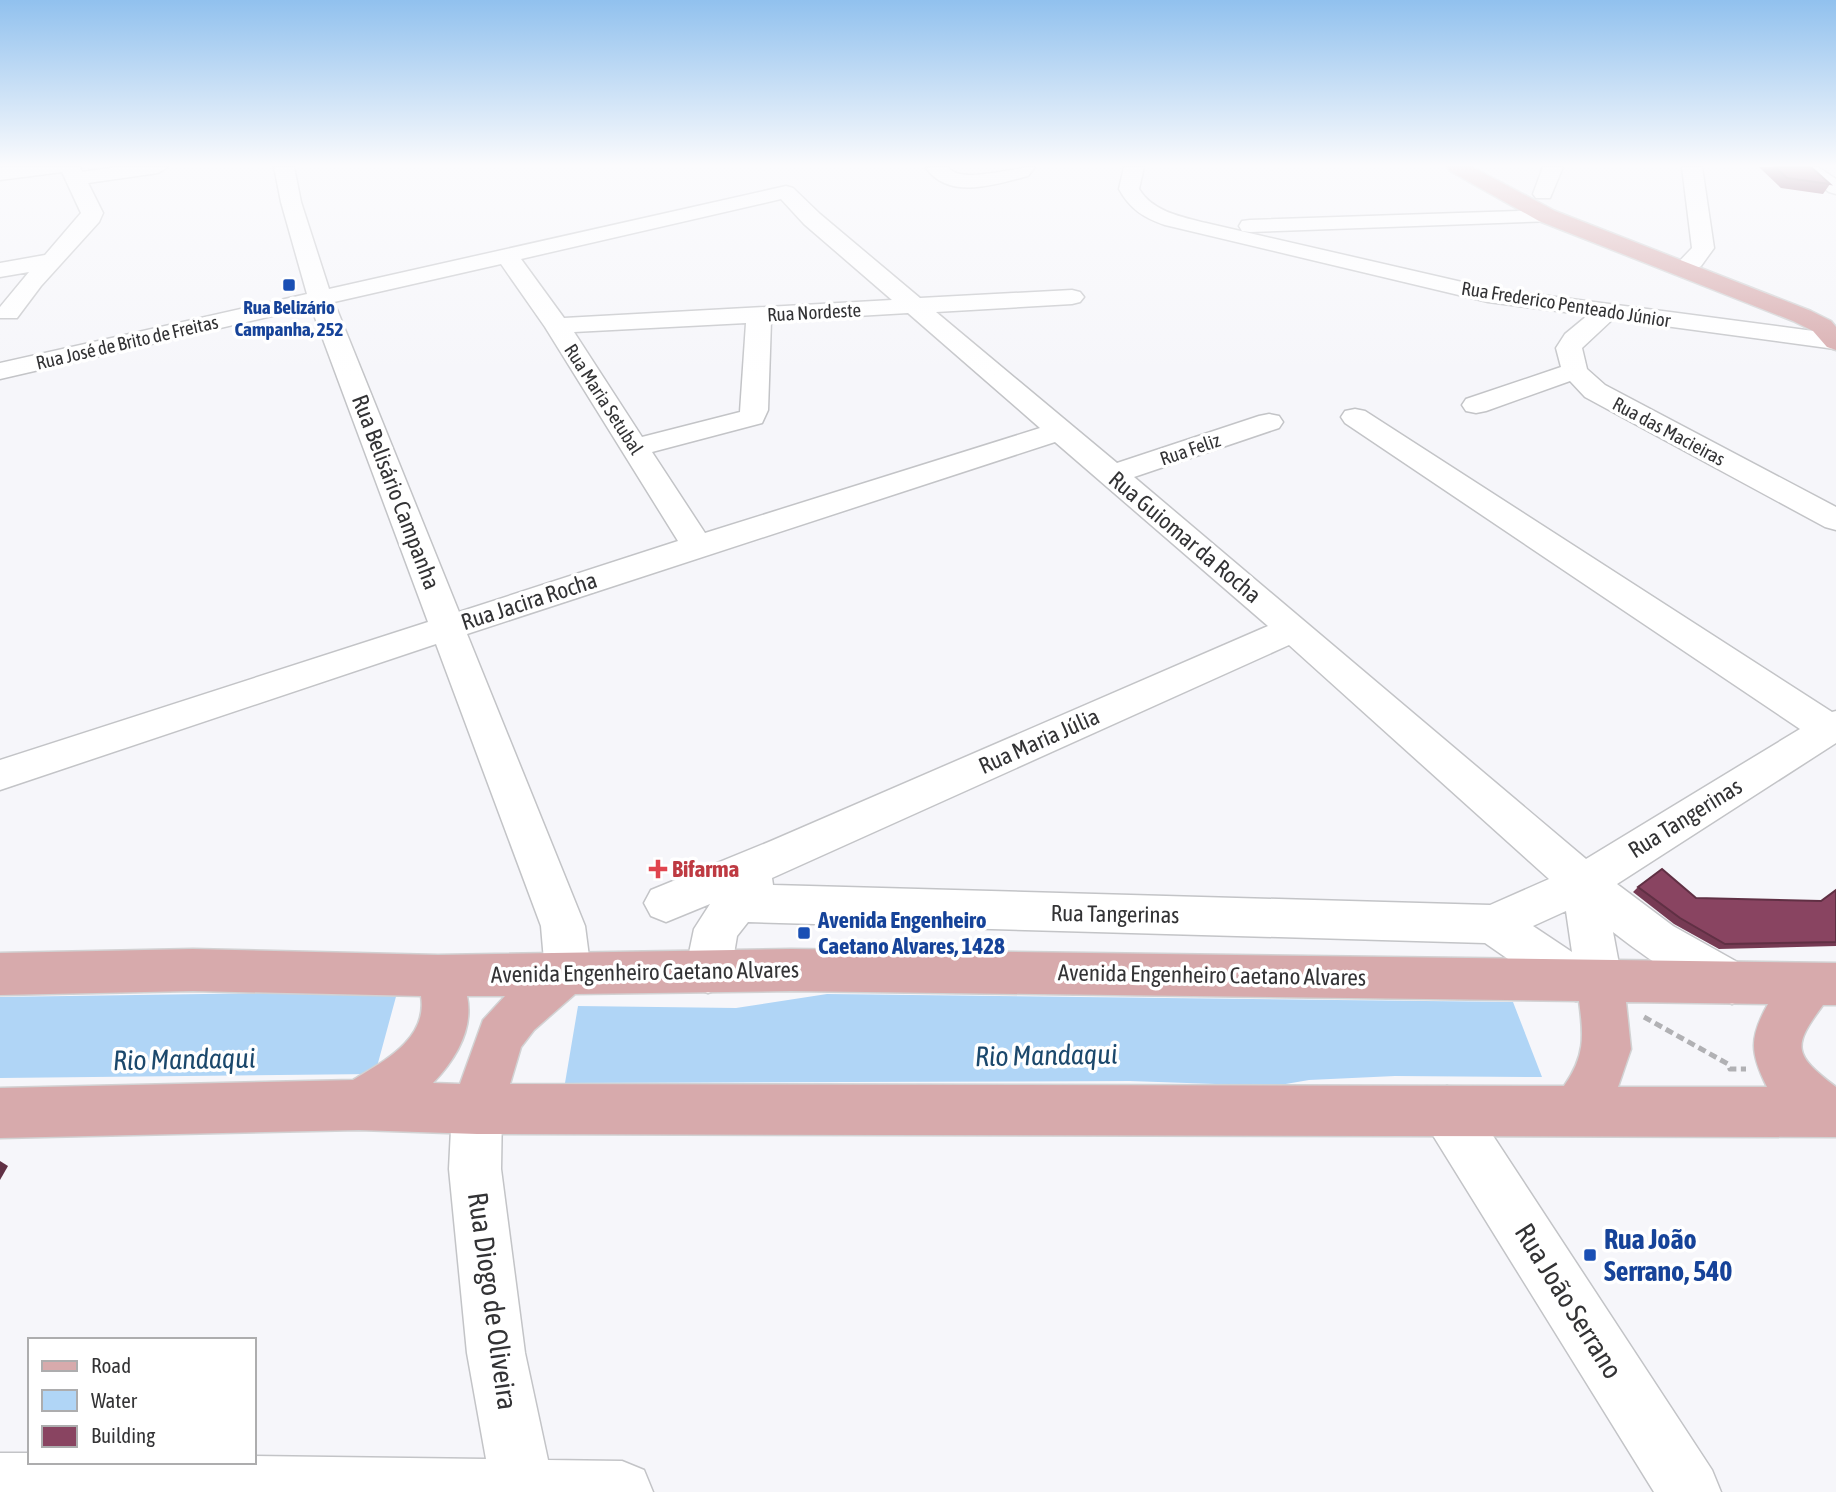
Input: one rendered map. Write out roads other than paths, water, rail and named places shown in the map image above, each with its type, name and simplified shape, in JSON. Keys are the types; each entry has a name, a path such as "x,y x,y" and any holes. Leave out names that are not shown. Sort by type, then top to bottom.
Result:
{"main road":[{"path":"1620,237 1688,265 1836,335"},
{"name":"Avenida Engenheiro Caetano Alvares","path":"0,974 193,970 438,976 792,970 1824,984"},
{"path":"477,1109 500,1036 517,1016 568,972"},
{"path":"359,1105 420,1063 439,1038 446,1021 448,1004 438,976"},
{"path":"1577,1111 1592,1090 1608,1054 1587,980"},
{"path":"1824,984 1782,1026 1777,1044 1783,1068 1792,1080 1804,1094 1833,1112"},
{"path":"0,1113 359,1105 477,1109 1833,1112"}],"street":[{"path":"8,313 50,261 75,237"},
{"name":"Rua Belisário Campanha","path":"303,237 320,298 563,926 568,972"},
{"name":"Rua José de Brito de Freitas","path":"0,371 585,237"},
{"name":"Rua Guiomar da Rocha","path":"833,237 1293,629 1583,883 1657,940 1732,983"},
{"name":"Rua Frederico Penteado Júnior","path":"1239,237 1488,295 1607,312 1836,335"},
{"path":"1688,265 1703,248 1701,237"},
{"name":"Rua Maria Setubal","path":"507,256 557,326 697,546"},
{"path":"0,270 50,261"},
{"name":"Rua Nordeste","path":"557,326 1072,297"},
{"path":"1476,405 1575,371 1569,348 1574,339 1607,312"},
{"path":"635,448 751,417 754,410 759,315"},
{"name":"Rua das Macieiras","path":"1575,371 1595,391 1836,520"},
{"path":"1355,417 1832,727"},
{"name":"Rua Feliz","path":"1112,475 1269,422"},
{"name":"Rua Jacira Rocha","path":"0,775 697,546 1060,431"},
{"name":"Rua Maria Júlia","path":"666,903 786,853 1293,629"},
{"name":"Rua Tangerinas","path":"737,903 1493,924 1583,883 1832,727"},
{"name":"Rua Maria Júlia","path":"708,972 716,929 758,877 786,853"},
{"path":"1583,883 1587,980"},
{"path":"1493,924 1587,980"},
{"name":"Rua Diogo de Oliveira","path":"477,1109 475,1169 496,1353 523,1491"},
{"name":"Rua João Serrano","path":"1447,1111 1690,1492"},
{"path":"0,1484 622,1492"}],"water":[{"name":"Rio Mandaqui","path":"397,993 375,1074 0,1078 0,997"},
{"name":"Rio Mandaqui","path":"827,994 1513,1002 1542,1077 1395,1076 1309,1080 1274,1086 1130,1081 565,1083 578,1006 736,1008"}],"place":[{"name":"Rua Belizário Campanha, 252","path":"289,285"},
{"name":"Bifarma","path":"658,869"},
{"name":"Avenida Engenheiro Caetano Alvares, 1428","path":"804,933"},
{"name":"Rua João Serrano, 540","path":"1590,1255"}]}
